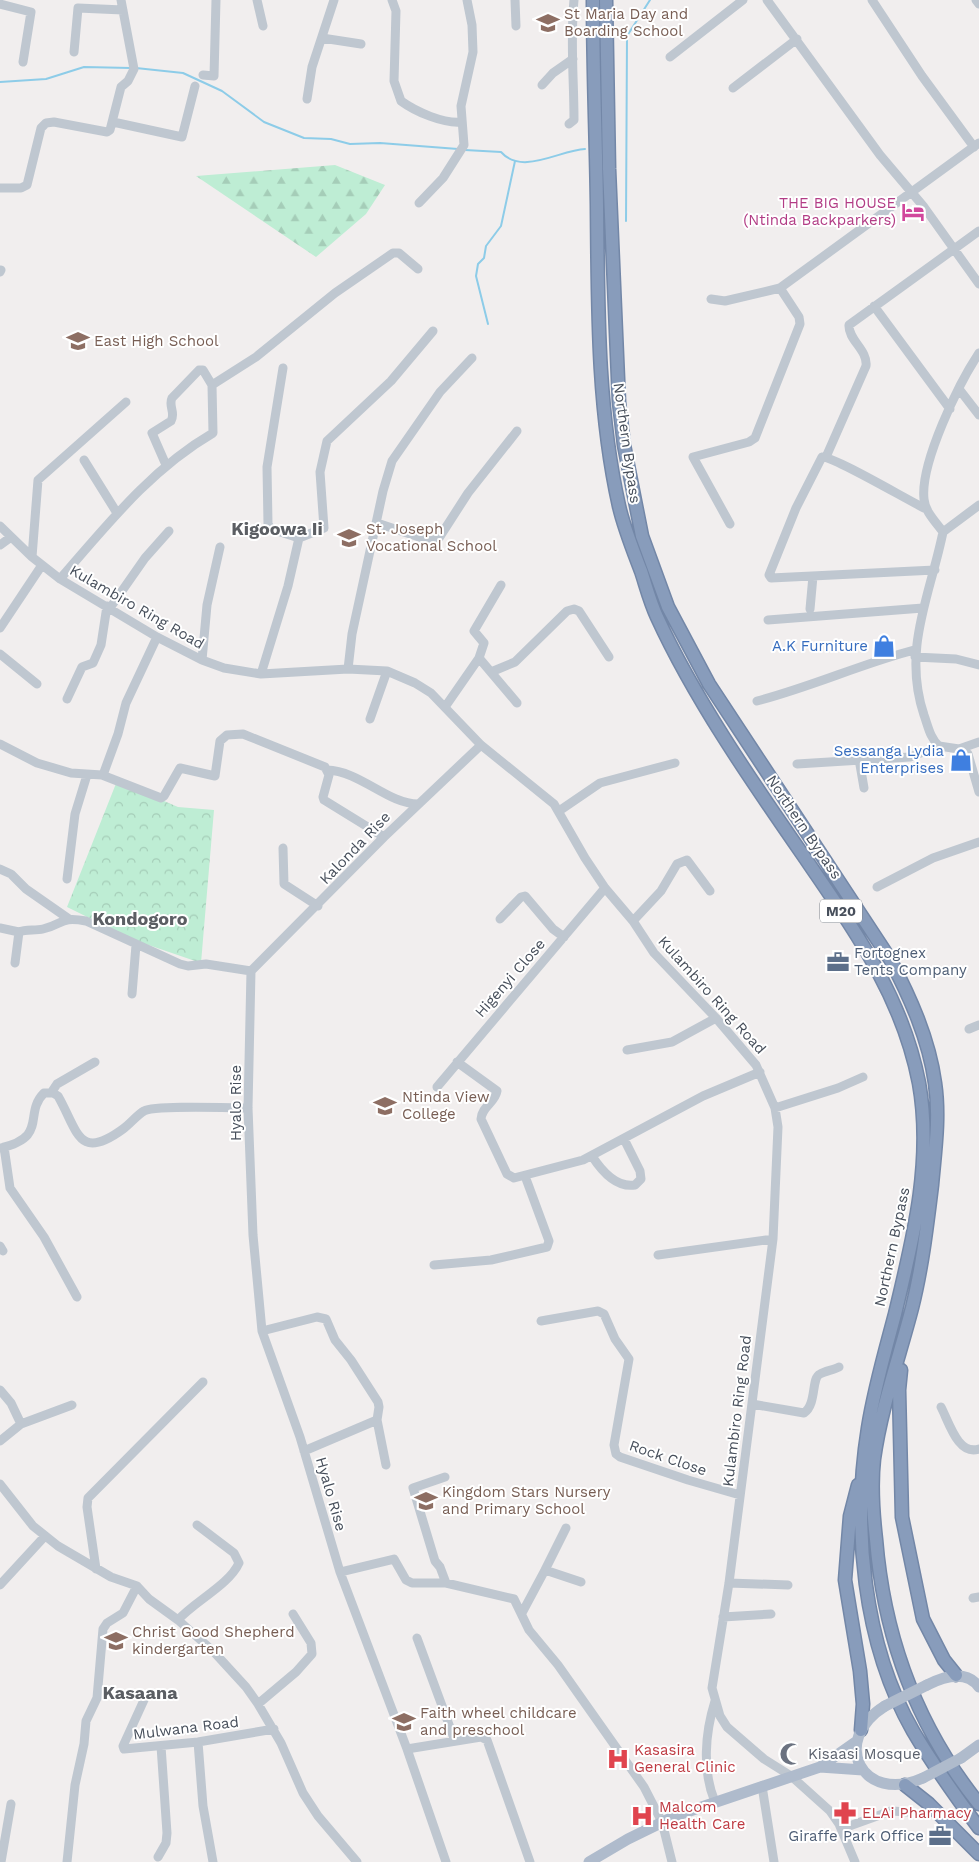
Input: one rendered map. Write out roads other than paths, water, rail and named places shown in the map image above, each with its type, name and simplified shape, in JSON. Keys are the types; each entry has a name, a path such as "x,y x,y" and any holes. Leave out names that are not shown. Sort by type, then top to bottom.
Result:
{"highway":[{"name":"Northern Bypass","path":"593,0 598,294 603,400 610,456 620,511 656,615 686,672 763,797 881,974 903,1027 919,1084 923,1125 919,1207 910,1254 875,1390 864,1465 863,1555 879,1650 891,1685 912,1729 979,1828"},
{"name":"Northern Bypass","path":"606,0 609,169 619,402 624,445 642,536 668,607 714,692 890,958 907,992 927,1047 935,1083 938,1124 926,1236 912,1307 886,1401 874,1459 873,1507 885,1609 917,1703 942,1752 979,1804"},
{"path":"903,1340 899,1390 902,1517 923,1619 944,1660 956,1675"},
{"path":"859,1735 863,1704 860,1671 846,1580 850,1516 864,1465"},
{"path":"905,1785 929,1804 979,1854"}],"main road":[{"path":"820,1768 859,1735 871,1715 885,1706 944,1677 956,1675 978,1685"},
{"path":"859,1735 856,1750 863,1770 871,1779 882,1783 905,1785 923,1778 961,1758 979,1744"},
{"path":"589,1862 662,1822 791,1776 820,1768 863,1770"}],"street":[{"path":"0,188 21,188 27,185 41,128 46,123 54,122 107,132 110,130 121,87 128,80 134,69 121,0"},
{"path":"203,75 214,76 216,0"},
{"path":"257,0 263,26"},
{"path":"307,99 308,84 334,0"},
{"path":"392,0 396,12 394,81 401,101 434,118 451,123 462,122"},
{"path":"420,202 440,182 463,148 463,90 468,79 473,52 472,25 467,0"},
{"path":"515,0 516,26"},
{"path":"569,124 574,120 571,29 574,0"},
{"path":"670,58 743,0"},
{"path":"768,0 880,155 912,193 979,284"},
{"path":"711,299 725,301 780,288 976,145 922,76 872,0"},
{"path":"976,0 979,4"},
{"path":"0,4 31,12 23,62"},
{"path":"74,52 78,8 123,10"},
{"path":"322,38 361,44"},
{"path":"733,88 797,39"},
{"path":"542,85 553,73 573,59"},
{"path":"113,122 182,138 195,86"},
{"path":"826,457 866,366 866,357 849,330 850,325 979,230"},
{"path":"212,386 256,357 335,292 393,253 402,255 418,269"},
{"path":"730,524 694,457 749,442 755,438 800,324 799,317 780,288"},
{"path":"874,306 950,409"},
{"path":"283,368 268,467 268,524 271,529 299,538 324,528 320,472 327,441 391,381 433,331"},
{"path":"926,509 924,492 928,469 950,409 979,353"},
{"path":"348,669 352,634 383,491 394,455 440,392 472,358"},
{"path":"60,579 117,513 166,465 188,447 213,433 212,386 203,370 199,370 171,401 174,413 172,421 152,433 166,465"},
{"path":"959,389 979,415"},
{"path":"32,557 38,480 126,402"},
{"path":"377,523 431,541 439,538 468,493 517,431"},
{"path":"935,570 771,578 769,575 820,458 826,457 926,509 943,532"},
{"path":"84,460 117,513"},
{"path":"939,746 931,736 918,697 915,653 923,608 935,570 943,532 979,505"},
{"name":"Kulambiro Ring Road","path":"0,526 32,557 60,579 157,637 202,660 238,671 261,674 348,669 387,671 415,683 430,693 481,745 554,804 560,811 585,858 605,888 633,921 654,953 716,1018 760,1072 775,1108 778,1127 773,1239 729,1583 713,1675 715,1701"},
{"path":"67,700 82,667 93,664 98,654 109,607 145,558 170,531"},
{"path":"0,544 11,537"},
{"path":"261,674 288,586 299,538"},
{"path":"202,660 207,605 220,547"},
{"path":"0,628 42,564"},
{"path":"810,609 813,576"},
{"path":"445,707 479,658 484,643 474,631 501,585"},
{"path":"768,620 923,608"},
{"path":"491,672 515,662 567,611 574,609 580,611 609,657"},
{"path":"103,775 118,734 126,703 157,637"},
{"path":"757,701 813,684 870,662 915,653 956,659 979,665"},
{"path":"0,654 37,684"},
{"path":"479,658 517,703"},
{"path":"370,719 387,671"},
{"path":"0,744 37,764 87,775 103,775 163,797 180,768 215,776 220,741 227,736 235,734 250,736 327,770 343,772 403,801 418,804"},
{"path":"959,749 979,742"},
{"name":"Kalonda Rise","path":"251,971 318,906 384,836 481,745"},
{"path":"797,764 910,757 939,746 959,749 968,754 970,758 979,792"},
{"path":"859,759 864,788"},
{"path":"560,811 600,783 675,763"},
{"path":"327,770 329,775 323,797 324,800 384,836"},
{"path":"67,879 75,814 87,775"},
{"path":"878,887 933,858 979,842"},
{"path":"283,848 284,884 318,906"},
{"path":"633,921 661,891 677,864 687,860 710,891"},
{"path":"0,869 11,874 26,889 68,919"},
{"name":"Higenyi Close","path":"437,1086 605,888"},
{"path":"500,919 520,897 525,896 553,929 564,937"},
{"path":"0,928 19,932 44,929 60,920 86,921 180,964 188,966 206,964 251,971"},
{"path":"15,963 19,932"},
{"path":"132,994 136,945"},
{"name":"Hyalo Rise","path":"251,971 248,1108 252,1227 262,1331 304,1451 340,1572 407,1748 446,1862"},
{"path":"627,1050 672,1042 716,1018"},
{"path":"969,1030 979,1025"},
{"path":"51,1093 58,1084 95,1062"},
{"path":"457,1062 497,1091 495,1098 483,1111 481,1119 507,1174 514,1178 568,1166 592,1156 703,1096 760,1072"},
{"path":"775,1108 838,1088 863,1077"},
{"path":"78,1297 44,1237 10,1188 2,1148 30,1134 34,1124 38,1101 44,1093 58,1096 79,1136 93,1144 98,1144 116,1134 148,1110 248,1108"},
{"path":"592,1156 608,1176 621,1184 635,1184 641,1178 640,1171 624,1139"},
{"path":"434,1266 491,1260 547,1247 549,1241 526,1176"},
{"path":"658,1255 773,1239"},
{"name":"Rock Close","path":"541,1320 598,1311 604,1314 615,1339 629,1359 614,1445 616,1454 688,1480 740,1495"},
{"path":"262,1331 317,1317 326,1318 335,1340 351,1360 378,1402 377,1420 386,1465"},
{"path":"752,1404 804,1413 812,1403 817,1376 839,1367"},
{"path":"96,1569 88,1514 88,1498 203,1382"},
{"path":"0,1390 11,1403 21,1424"},
{"path":"0,1441 21,1424 72,1405"},
{"path":"941,1408 955,1437 965,1448 972,1451 979,1449"},
{"path":"304,1451 377,1420"},
{"path":"445,1477 413,1488 435,1561 440,1567 446,1582"},
{"path":"0,1484 18,1509 45,1536 71,1555 96,1569 111,1577 137,1586 149,1599 178,1620 213,1651 246,1686 274,1729 303,1793 318,1816 357,1862"},
{"path":"178,1620 193,1604 226,1578 239,1563 234,1553 197,1526"},
{"path":"522,1613 566,1528"},
{"path":"0,1585 45,1536"},
{"path":"340,1572 390,1559 396,1561 409,1582 446,1582 508,1596 518,1604 528,1630 558,1665 632,1768 655,1806 662,1822 672,1862"},
{"path":"544,1570 581,1582"},
{"path":"729,1583 788,1585"},
{"path":"67,1862 75,1786 84,1744 86,1721 97,1698 103,1629 107,1623 123,1614 137,1586"},
{"path":"258,1704 296,1672 312,1654 311,1643 293,1614"},
{"path":"723,1617 771,1614"},
{"path":"417,1638 454,1741"},
{"name":"Mulwana Road","path":"144,1700 123,1748 130,1749 198,1742 274,1729"},
{"path":"715,1701 727,1727 764,1759 791,1776 830,1811 841,1829 854,1862"},
{"path":"715,1701 708,1725 707,1756 708,1786 715,1802"},
{"path":"407,1748 481,1737 487,1740 530,1862"},
{"path":"198,1742 203,1806 213,1862"},
{"path":"158,1857 166,1844 167,1833 161,1746"},
{"path":"762,1786 774,1862"},
{"path":"3,1861 11,1804"},
{"path":"841,1829 891,1811 908,1812"}],"waterway":[{"path":"626,221 627,36 650,0"},
{"path":"0,82 46,79 84,67 131,68"},
{"path":"136,68 183,73 222,91 264,122 304,138 331,139 350,144 380,143 458,149"},
{"path":"465,150 501,152 510,159 519,162 530,162 585,149"},
{"path":"488,324 476,276 478,264 484,258 486,246 501,226 515,161"}],"place":[{"name":"St Maria Day and Boarding School","path":"548,23"},
{"name":"THE BIG HOUSE (Ntinda Backparkers)","path":"913,212"},
{"name":"East High School","path":"78,341"},
{"name":"St. Joseph Vocational School","path":"349,538"},
{"name":"A.K Furniture","path":"884,646"},
{"name":"Sessanga Lydia Enterprises","path":"961,760"},
{"name":"Fortognex Tents Company","path":"838,962"},
{"name":"Ntinda View College","path":"385,1106"},
{"name":"Kingdom Stars Nursery and Primary School","path":"426,1501"},
{"name":"Christ Good Shepherd kindergarten","path":"116,1641"},
{"name":"Faith wheel childcare and preschool","path":"404,1722"},
{"name":"Kisaasi Mosque","path":"791,1754"},
{"name":"Kasasira General Clinic","path":"618,1759"},
{"name":"ELAi Pharmacy","path":"845,1813"},
{"name":"Malcom Health Care","path":"642,1816"},
{"name":"Giraffe Park Office","path":"940,1836"}],"district":[{"name":"Kigoowa Ii","path":"277,529"},
{"name":"Kondogoro","path":"140,919"},
{"name":"Kasaana","path":"140,1693"}]}
